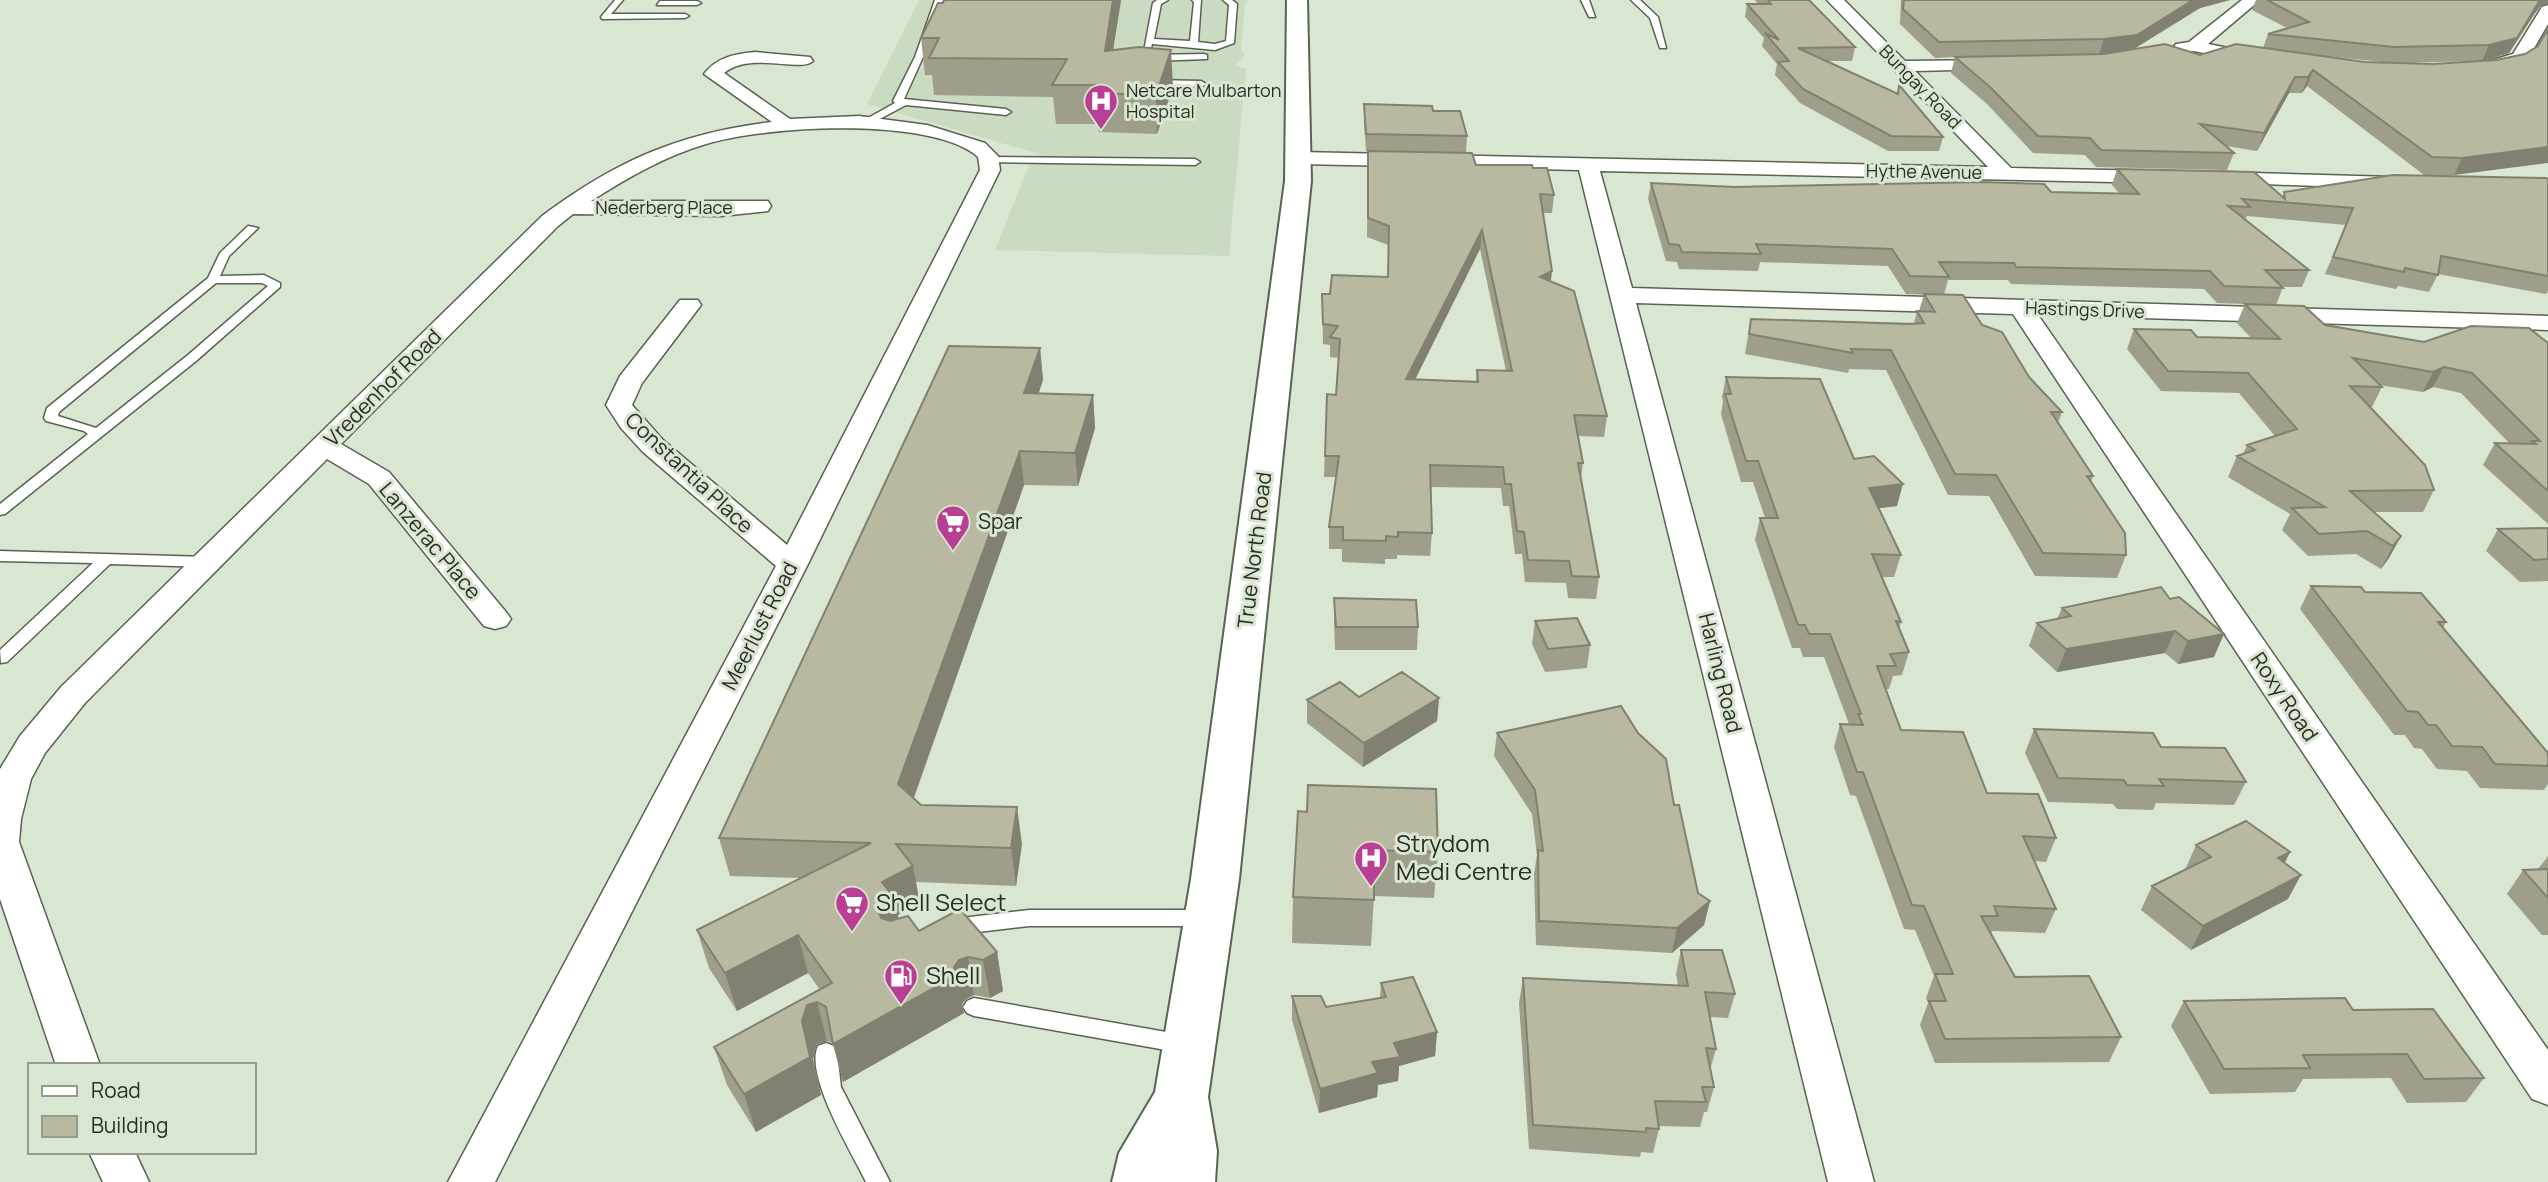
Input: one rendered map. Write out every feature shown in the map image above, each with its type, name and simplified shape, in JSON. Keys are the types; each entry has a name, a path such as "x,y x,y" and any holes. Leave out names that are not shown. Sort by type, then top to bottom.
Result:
{"main road":[{"name":"True North Road","path":"1186,1182 1189,1151 1185,1071 1208,918 1300,158 1297,0"},
{"name":"True North Road","path":"1141,1182 1147,1153 1185,1071"}],"street":[{"name":"Bungay Road","path":"1835,0 2006,174"},
{"path":"2194,46 2252,0"},
{"path":"2462,69 2500,66 2520,58 2548,10"},
{"path":"2169,51 2194,46 2273,61"},
{"path":"785,125 778,117 715,76 714,71 725,64 752,58 804,61"},
{"path":"1900,66 2019,64"},
{"name":"Vredenhof Road","path":"77,1063 0,842 6,791 44,728 73,695 550,221 568,207 686,144 726,133 889,115"},
{"path":"889,115 973,144 987,153 991,160"},
{"name":"Hythe Avenue","path":"1300,158 2413,183"},
{"name":"Meerlust Road","path":"471,1182 793,564 990,170 991,160"},
{"name":"Harling Road","path":"1588,164 1851,1182"},
{"name":"Nederberg Place","path":"568,207 721,210 760,206"},
{"name":"Hastings Drive","path":"1621,295 2548,323"},
{"name":"Constantia Place","path":"689,305 629,382 619,405 634,426 664,455 736,520 793,564"},
{"name":"Roxy Road","path":"2021,308 2548,1086"},
{"name":"Lanzerac Place","path":"324,446 379,478 495,619"},
{"path":"112,1154 125,1182"}],"lane":[{"path":"619,0 605,17 685,16"},
{"path":"939,0 919,57 889,115 1006,112"},
{"path":"1159,57 1147,53 1157,3 1164,0"},
{"path":"1149,41 1215,47 1230,43 1233,4 1227,0"},
{"path":"1585,0 1592,15"},
{"path":"1635,0 1654,16 1663,46"},
{"path":"648,16 661,1 697,3"},
{"path":"1194,44 1200,1"},
{"path":"1201,84 1145,82 1148,59 1204,57"},
{"path":"991,160 1195,162"},
{"path":"96,435 89,428 51,418 52,411 213,280 224,255 253,228"},
{"path":"0,511 276,285 264,279 213,280"},
{"path":"0,556 208,562"},
{"path":"1,658 106,559"},
{"path":"931,934 994,920 1208,918"},
{"path":"974,1007 1185,1071"},
{"path":"826,1052 830,1087 878,1182"}],"shaded area":[{"name":"Netcare Mulbarton Hospital","path":"919,0 1248,0 1245,4 1241,51 1244,52 1244,57 1235,65 1246,69 1229,256 995,250 1024,177 1033,158 1039,154 867,104"}],"building":[{"path":"944,0 1113,0 1105,51 1139,47 1171,50 1156,95 1096,93 1099,85 1052,85 1067,59 929,58 939,38 921,38 938,3 943,3"},
{"path":"1768,0 1809,0 1855,47 1798,48 1898,94 1899,85 1943,137 1891,136 1803,89 1778,62 1789,61 1765,33 1779,40 1747,4 1771,4"},
{"path":"1904,0 2193,0 2137,35 2104,39 1939,42 1903,9"},
{"path":"2267,0 2540,0 2517,38 2489,45 2394,47 2268,34 2309,22"},
{"path":"2548,29 2548,147 2462,158 2432,157 2313,70 2308,77 2295,77 2264,133 2200,124 2234,153 2101,150 2090,138 2038,136 1991,88 1955,57 2104,54 2165,44 2200,55 2236,44 2365,62 2433,64 2496,60 2525,54 2538,46"},
{"path":"1364,104 1432,106 1433,111 1460,111 1467,136 1366,134"},
{"path":"1368,151 1472,153 1476,165 1532,165 1533,168 1547,168 1554,195 1540,194 1552,271 1540,277 1574,291 1607,416 1574,415 1583,463 1578,463 1599,577 1572,576 1569,561 1528,560 1524,532 1517,531 1511,484 1505,484 1503,467 1430,465 1432,533 1398,532 1398,537 1386,536 1386,541 1343,540 1343,527 1329,527 1339,456 1325,456 1327,394 1336,395 1340,339 1330,337 1338,326 1323,324 1322,294 1330,294 1332,275 1388,277 1389,226 1368,218","holes":["1482,230 1512,371 1477,370 1478,382 1406,379"]},
{"path":"2117,169 2254,172 2285,199 2284,192 2393,175 2546,178 2548,276 2441,256 2438,275 2405,268 2404,272 2333,257 2353,208 2242,199 2250,207 2228,206 2309,270 2265,270 2283,288 2224,286 2210,271 2016,267 2014,263 1939,262 1949,277 1910,276 1892,249 1756,244 1761,254 1682,252 1679,245 1669,244 1651,183 1734,187 1983,182 2044,184 2051,192 2139,194"},
{"path":"1924,294 1963,295 1982,325 2002,332 2029,377 2062,412 2051,412 2093,476 2087,476 2125,533 2126,555 2043,553 1996,475 1955,474 1891,350 1851,349 1853,353 1749,334 1751,319 1924,323 1917,311 1935,312"},
{"path":"2245,304 2304,306 2325,325 2424,342 2471,326 2529,328 2548,343 2548,491 2495,443 2536,444 2532,441 2540,441 2472,373 2444,367 2433,372 2353,358 2382,387 2350,386 2425,465 2434,490 2350,491 2401,536 2393,546 2367,531 2319,534 2292,508 2325,507 2237,456 2255,450 2247,445 2297,429 2248,373 2168,371 2134,329 2191,330 2197,337 2280,339"},
{"path":"949,346 1040,348 1024,393 1093,395 1075,453 1020,451 898,784 921,805 1017,807 1011,848 896,844 913,866 882,882 894,898 878,910 881,918 890,921 908,916 919,931 960,909 997,952 983,960 968,957 959,960 954,967 957,975 833,1044 826,1007 817,1002 807,1005 802,1021 810,1057 744,1094 714,1047 832,983 798,935 725,973 697,930 871,843 719,838"},
{"path":"1726,377 1820,379 1854,459 1874,456 1903,484 1869,488 1901,555 1872,554 1901,622 1896,621 1909,652 1890,654 1896,666 1877,666 1901,730 1963,732 1987,793 2038,794 2056,838 2023,836 2056,909 1994,906 1998,916 1981,916 2015,977 2089,976 2121,1037 1945,1039 1929,1001 1946,1001 1935,974 1953,974 1924,906 1912,905 1863,772 1857,772 1840,724 1863,725 1858,714 1861,714 1830,634 1809,634 1805,625 1798,625 1760,518 1778,518 1758,461 1746,461 1725,394 1731,394"},
{"path":"2548,528 2548,559 2534,560 2498,529"},
{"path":"2311,586 2361,587 2365,592 2421,593 2446,622 2438,622 2548,753 2548,766 2495,764 2482,747 2452,746 2436,725 2428,725 2418,712 2407,711"},
{"path":"2161,587 2170,599 2179,597 2224,634 2188,641 2175,631 2066,649 2037,623 2071,616 2062,608"},
{"path":"1334,598 1416,600 1418,627 1336,627"},
{"path":"1577,618 1590,645 1548,649 1535,621"},
{"path":"1402,672 1439,698 1364,743 1307,700 1340,682 1359,697"},
{"path":"1621,706 1638,733 1666,759 1674,805 1679,805 1698,893 1710,901 1677,928 1539,921 1538,850 1543,851 1535,790 1497,733"},
{"path":"2034,729 2153,733 2161,747 2225,748 2246,782 2159,779 2164,786 2127,785 2124,780 2058,778"},
{"path":"1308,785 1436,789 1438,852 1374,850 1374,900 1293,897 1298,811 1307,812"},
{"path":"2246,821 2290,852 2278,858 2301,875 2203,926 2152,886 2211,857 2196,845"},
{"path":"2548,869 2548,898 2523,870"},
{"path":"1681,950 1722,950 1735,994 1705,992 1716,1049 1706,1048 1714,1087 1702,1087 1706,1102 1655,1101 1659,1129 1646,1128 1646,1132 1533,1125 1523,978 1688,986"},
{"path":"1413,977 1437,1032 1394,1043 1400,1057 1372,1062 1378,1073 1320,1089 1292,996 1321,996 1326,1007 1386,997 1381,983"},
{"path":"2345,998 2353,1010 2433,1009 2484,1078 2424,1079 2407,1054 2303,1055 2310,1068 2224,1069 2184,1001"}],"place":[{"name":"Netcare Mulbarton Hospital","path":"1101,131"},
{"name":"Spar","path":"953,552"},
{"name":"Strydom Medi Centre","path":"1371,888"},
{"name":"Shell Select","path":"852,933"},
{"name":"Shell","path":"901,1006"}]}
